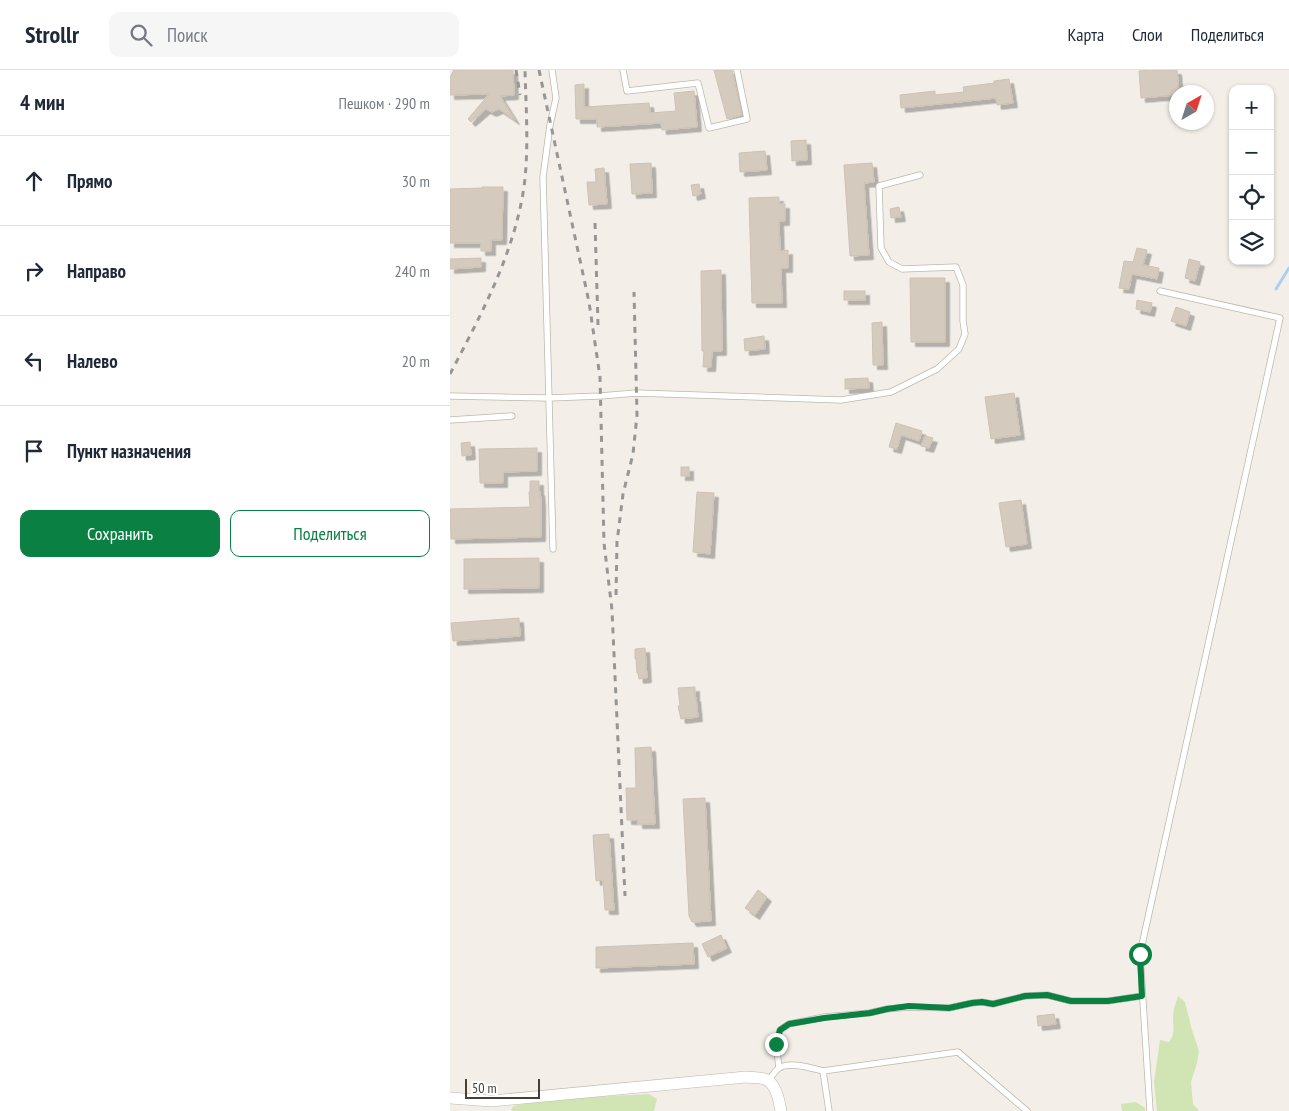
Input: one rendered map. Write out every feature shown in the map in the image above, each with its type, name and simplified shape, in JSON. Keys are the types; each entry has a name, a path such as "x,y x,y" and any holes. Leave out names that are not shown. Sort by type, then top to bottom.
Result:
{"street":[{"path":"450,1098 491,1101 746,1077 768,1080 776,1090 781,1111"}],"lane":[{"path":"552,70 556,98 550,124 543,177 553,549"},
{"path":"622,70 627,91 698,82 709,128 747,119 737,70"},
{"path":"450,396 549,398 636,394 841,400 891,392 937,369 959,349 965,334 963,285 956,267 902,270 889,262 881,248 879,186 920,175"},
{"path":"1150,1111 1140,954 1280,318 1160,291"},
{"path":"450,420 512,416"},
{"path":"779,1068 776,1044 780,1030 789,1024 909,1006 949,1008 982,1002 993,1004 1025,996 1047,995 1071,1001 1108,1001 1142,996"},
{"path":"768,1080 782,1067 800,1065 822,1071 958,1052 1027,1111"},
{"path":"822,1071 829,1111"}],"green space":[{"path":"1178,996 1185,1002 1199,1051 1191,1082 1193,1104 1199,1111 1157,1111 1154,1082 1160,1040 1169,1042 1173,1035 1173,1013"},
{"path":"649,1094 657,1099 654,1111 511,1111 513,1106 555,1099"},
{"path":"1136,1102 1145,1108 1145,1111 1122,1111 1121,1104"}],"building":[{"path":"454,70 513,70 514,95 500,96 515,120 499,109 492,112 486,109 471,122 468,119 489,94 450,95 450,77"},
{"path":"714,70 732,70 742,115 727,119"},
{"path":"1177,70 1178,85 1169,85 1169,96 1141,98 1139,71"},
{"path":"1009,79 1013,103 997,105 996,98 901,108 900,95 935,91 935,95 964,92 963,87"},
{"path":"584,84 584,107 649,103 650,113 676,111 674,93 694,91 697,127 662,130 661,123 597,127 597,119 576,119 575,85"},
{"path":"806,140 807,160 792,161 791,141"},
{"path":"765,151 767,170 740,172 739,153"},
{"path":"651,163 652,193 632,194 630,164"},
{"path":"872,163 874,182 864,183 869,255 850,256 844,165"},
{"path":"604,168 607,204 589,205 587,182 596,182 595,169"},
{"path":"699,184 701,194 693,196 691,185"},
{"path":"503,187 502,240 491,240 491,251 481,251 481,243 450,243 450,189"},
{"path":"779,197 779,204 785,204 785,221 779,221 780,251 788,250 788,268 781,268 782,303 752,303 749,198"},
{"path":"899,207 901,217 891,218 890,209"},
{"path":"1137,248 1147,250 1143,265 1159,268 1157,279 1132,274 1129,289 1119,288 1124,261 1133,262"},
{"path":"481,258 481,267 450,269 450,259"},
{"path":"1189,259 1200,262 1195,281 1185,278"},
{"path":"721,270 722,351 712,351 711,367 703,367 701,271"},
{"path":"910,278 945,278 945,342 911,342"},
{"path":"844,291 865,291 865,300 844,300"},
{"path":"1137,300 1152,303 1150,312 1136,309"},
{"path":"1176,307 1190,312 1186,326 1171,321"},
{"path":"882,322 883,365 873,365 872,323"},
{"path":"764,336 765,349 745,351 744,339"},
{"path":"868,378 869,388 845,389 845,379"},
{"path":"1014,393 1020,435 991,439 985,397"},
{"path":"896,423 922,431 919,441 901,435 897,449 889,447"},
{"path":"925,436 933,438 929,448 921,446"},
{"path":"470,442 471,455 462,456 461,443"},
{"path":"537,448 537,471 503,472 503,483 480,483 479,449"},
{"path":"681,467 689,467 689,476 681,476"},
{"path":"530,481 539,481 541,537 451,539 450,509 530,507"},
{"path":"697,492 714,493 710,554 693,552"},
{"path":"1021,500 1027,544 1006,547 999,503"},
{"path":"539,558 539,588 464,589 464,559"},
{"path":"519,618 520,636 453,641 451,623"},
{"path":"645,648 647,678 639,679 635,649"},
{"path":"695,687 698,717 681,719 678,706 680,706 678,688"},
{"path":"651,747 655,824 638,824 638,820 627,820 626,788 636,788 635,748"},
{"path":"705,798 711,921 692,922 689,916 683,799"},
{"path":"609,834 614,910 605,910 603,880 596,881 593,835"},
{"path":"758,890 767,897 755,915 745,908"},
{"path":"721,935 727,948 708,957 702,944"},
{"path":"693,943 694,964 596,968 596,947"},
{"path":"1054,1014 1056,1024 1038,1026 1037,1016"}],"waterway":[{"path":"1276,289 1289,268"}],"railway":[{"path":"516,70 520,95"},
{"path":"450,374 495,283 513,236 519,212 524,187 526,158 525,70"},
{"path":"539,70 589,302 600,377 604,543 612,610 625,896"},
{"path":"595,223 598,325"},
{"path":"616,595 617,542 623,494 633,454 637,415 634,292"}],"route":[{"path":"776,1044 780,1030 789,1024 909,1006 949,1008 972,1003 993,1004 1025,996 1047,995 1071,1001 1108,1001 1142,996 1140,954"}]}
